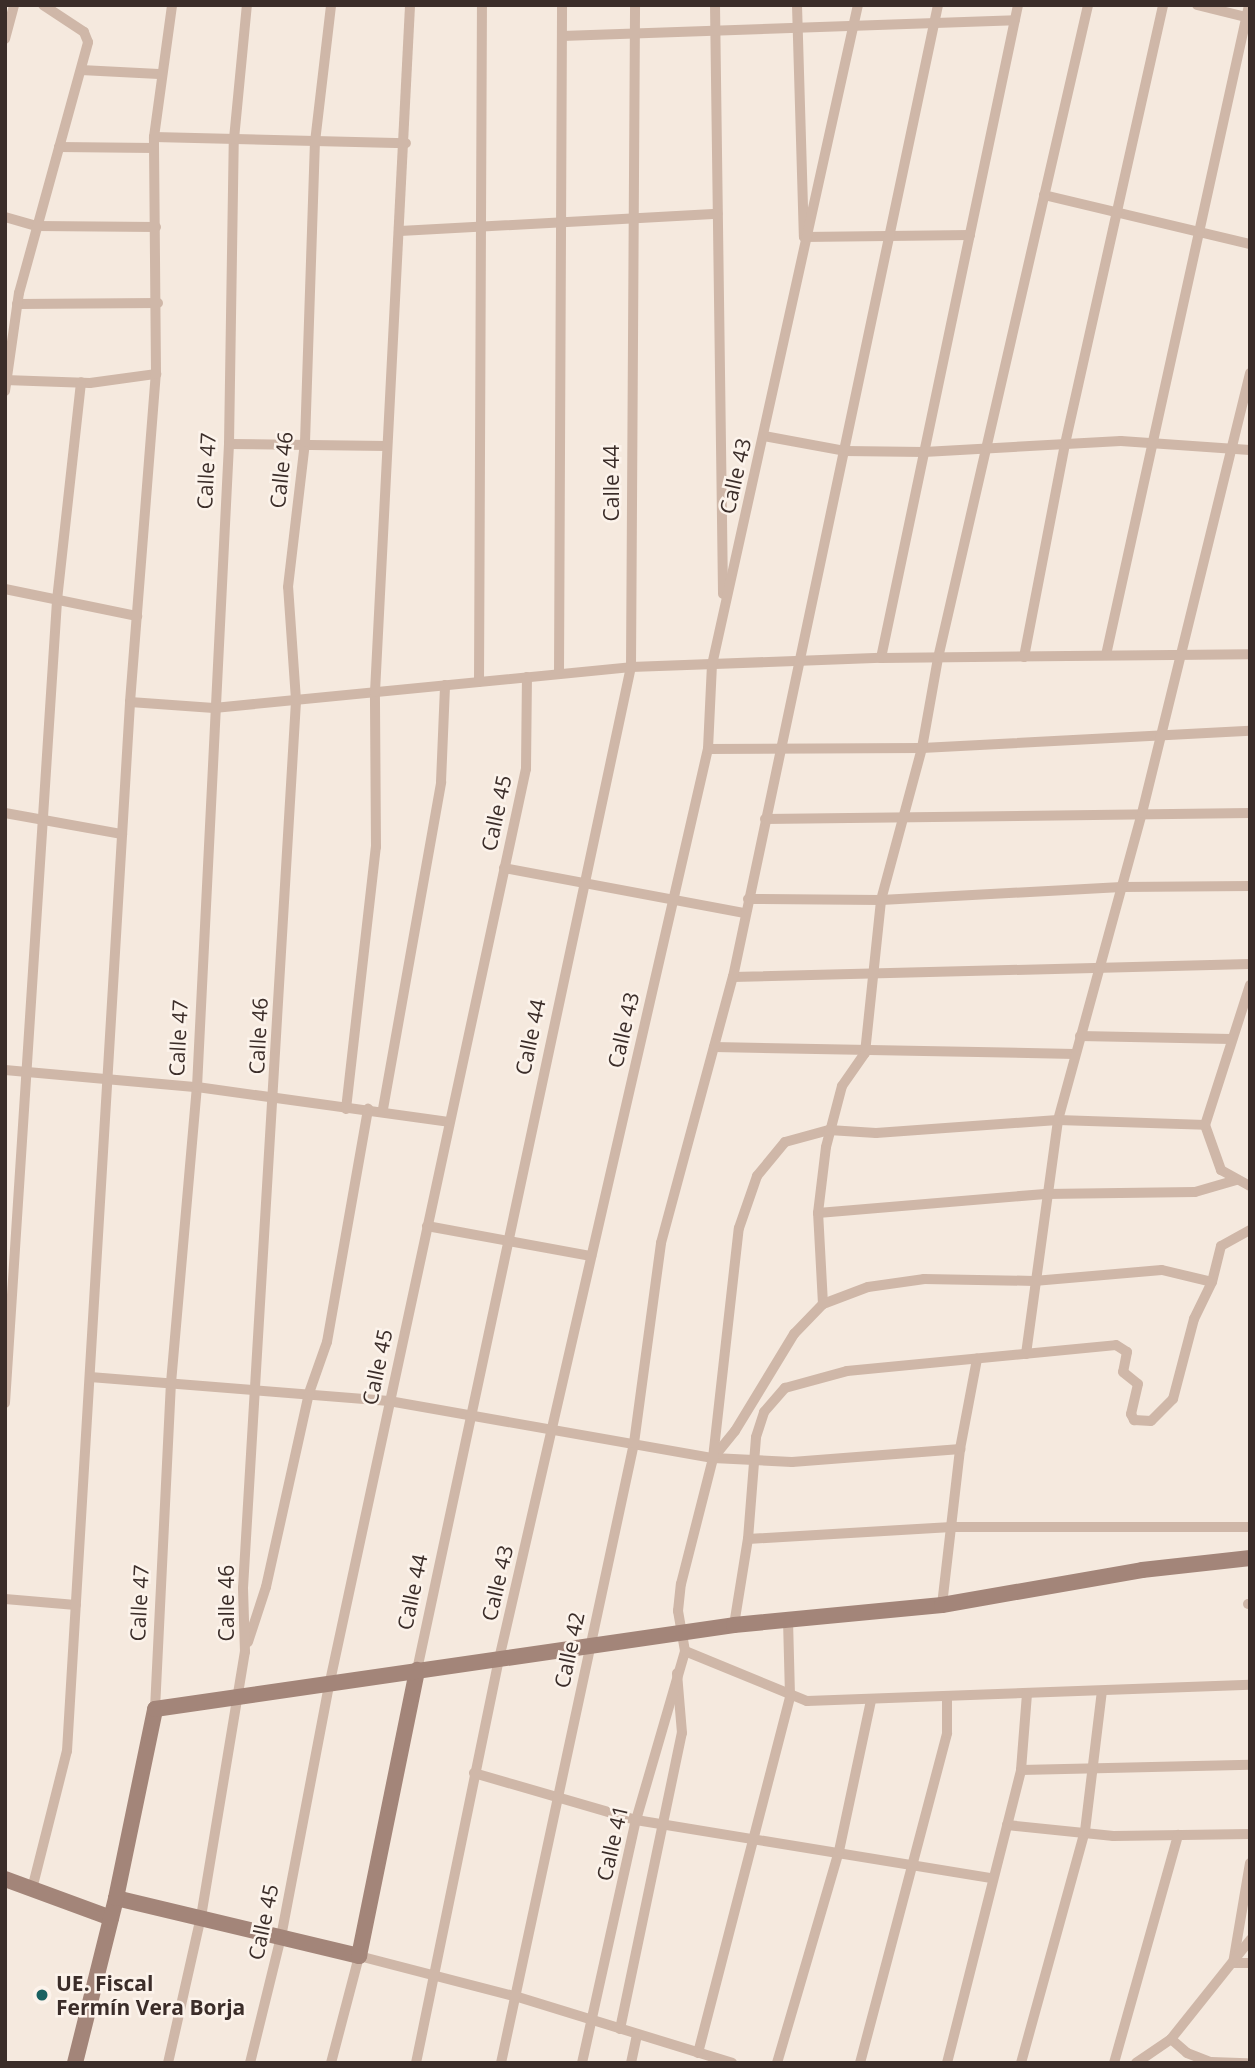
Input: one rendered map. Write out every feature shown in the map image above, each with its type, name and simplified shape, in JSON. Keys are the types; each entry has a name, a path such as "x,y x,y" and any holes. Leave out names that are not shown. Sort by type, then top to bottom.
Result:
{"street":[{"path":"5,39 14,5"},
{"path":"43,5 86,35 80,70 18,304 6,384 80,382 156,374"},
{"path":"32,1889 67,1751 122,834 156,374 158,303 154,143 159,74 172,5"},
{"name":"Calle 47","path":"75,2063 116,1898 155,1709 171,1383 197,1087 229,444 234,139 247,5"},
{"name":"Calle 46","path":"168,2063 201,1917 241,1699 245,1651 243,1588 296,700 288,587 305,442 315,142 331,5"},
{"path":"346,1109 376,847 375,692 406,143 411,5"},
{"path":"479,682 482,5"},
{"path":"559,674 562,5"},
{"name":"Calle 44","path":"331,2063 359,1956 417,1670 631,667 635,5"},
{"path":"715,5 724,612"},
{"path":"797,5 804,237 970,235"},
{"name":"Calle 43","path":"416,2063 437,1976 474,1773 499,1659 708,749 712,664 764,436 804,237 858,5"},
{"name":"Calle 42","path":"501,2063 519,1997 589,1647 634,1443 661,1243 733,977 938,5"},
{"path":"881,658 1018,5"},
{"path":"823,1304 818,1213 830,1130 842,1086 865,1053 881,900 906,816 922,748 938,658 1088,5"},
{"path":"1024,657 1065,444 1163,5"},
{"path":"1106,655 1149,443 1248,13 1197,5"},
{"path":"562,36 1015,20"},
{"path":"80,70 159,74"},
{"path":"60,146 234,139 406,143"},
{"path":"1044,195 1250,244"},
{"path":"400,231 718,214"},
{"path":"5,217 37,226 156,227"},
{"path":"18,304 158,303"},
{"path":"1026,1354 1045,1194 1058,1120 1142,813 1250,373"},
{"path":"5,1403 57,600 80,382"},
{"path":"764,436 845,451 924,452 1065,444 1149,443 1250,450"},
{"path":"229,444 305,442 387,446"},
{"path":"5,589 137,617"},
{"path":"131,702 214,708 631,667 881,658 1250,654"},
{"name":"Calle 45","path":"250,2063 281,1937 329,1686 526,769 527,677"},
{"path":"383,1109 441,782 445,685"},
{"path":"708,749 922,748 1250,730"},
{"path":"5,813 43,817 122,834"},
{"path":"765,819 1250,813"},
{"path":"504,868 584,886 745,913"},
{"path":"748,899 881,900 1122,887 1250,886"},
{"path":"733,977 1250,964"},
{"path":"1250,985 1205,1125 1221,1170 1236,1181 1250,1185"},
{"path":"1080,1036 1231,1039"},
{"path":"714,1047 865,1053 1075,1055"},
{"path":"5,1070 197,1087 346,1109 383,1109 449,1122"},
{"path":"245,1651 266,1587 309,1393 327,1342 368,1109"},
{"name":"Calle 41","path":"582,2063 636,1820 683,1643 681,1584 713,1458 739,1228 757,1176 785,1142 830,1130 876,1133 1058,1120 1205,1125"},
{"path":"818,1213 1045,1194 1195,1192 1236,1181"},
{"path":"427,1226 591,1256"},
{"path":"734,1625 748,1539 752,1461 764,1412 785,1388 847,1371 1026,1354 1124,1348 1128,1359 1123,1372 1138,1384 1131,1414 1134,1420 1152,1421 1173,1399 1194,1319 1212,1282 1221,1246 1250,1230"},
{"path":"713,1458 736,1431 794,1334 823,1304 868,1287 924,1279 1034,1281 1161,1270 1212,1282"},
{"path":"942,1605 960,1449 977,1359"},
{"path":"90,1377 257,1388 389,1401 552,1427 713,1458 752,1461 960,1449"},
{"path":"748,1539 952,1527 1250,1527"},
{"path":"155,1709 241,1699 417,1670 589,1647 683,1643 734,1625 942,1605 1142,1570 1250,1558"},
{"path":"5,1599 76,1605"},
{"path":"698,2053 790,1696 788,1619"},
{"path":"683,1643 790,1696 807,1701 871,1701 1250,1685"},
{"path":"620,2029 682,1733 677,1673"},
{"path":"1021,2063 1085,1830 1090,1770 1102,1691"},
{"path":"948,2061 991,1878 1021,1770 1027,1694"},
{"path":"860,2063 947,1733 947,1698"},
{"path":"777,2063 839,1851 871,1701"},
{"path":"1021,1770 1250,1765"},
{"path":"474,1773 559,1794 636,1820 839,1851 991,1878"},
{"path":"1007,1825 1085,1830 1113,1836 1250,1834"},
{"path":"1114,2063 1178,1835"},
{"path":"1233,1963 1250,1863"},
{"path":"5,1879 111,1918"},
{"path":"116,1898 519,1997 713,2060 732,2063"},
{"path":"1136,2063 1171,2039 1250,1940"},
{"path":"1233,1963 1250,1964"},
{"path":"631,2063 637,2035"},
{"path":"1171,2039 1187,2053 1211,2062 1247,2063"}],"place":[{"name":"UE. Fiscal Fermín Vera Borja","path":"42,1995"}]}
